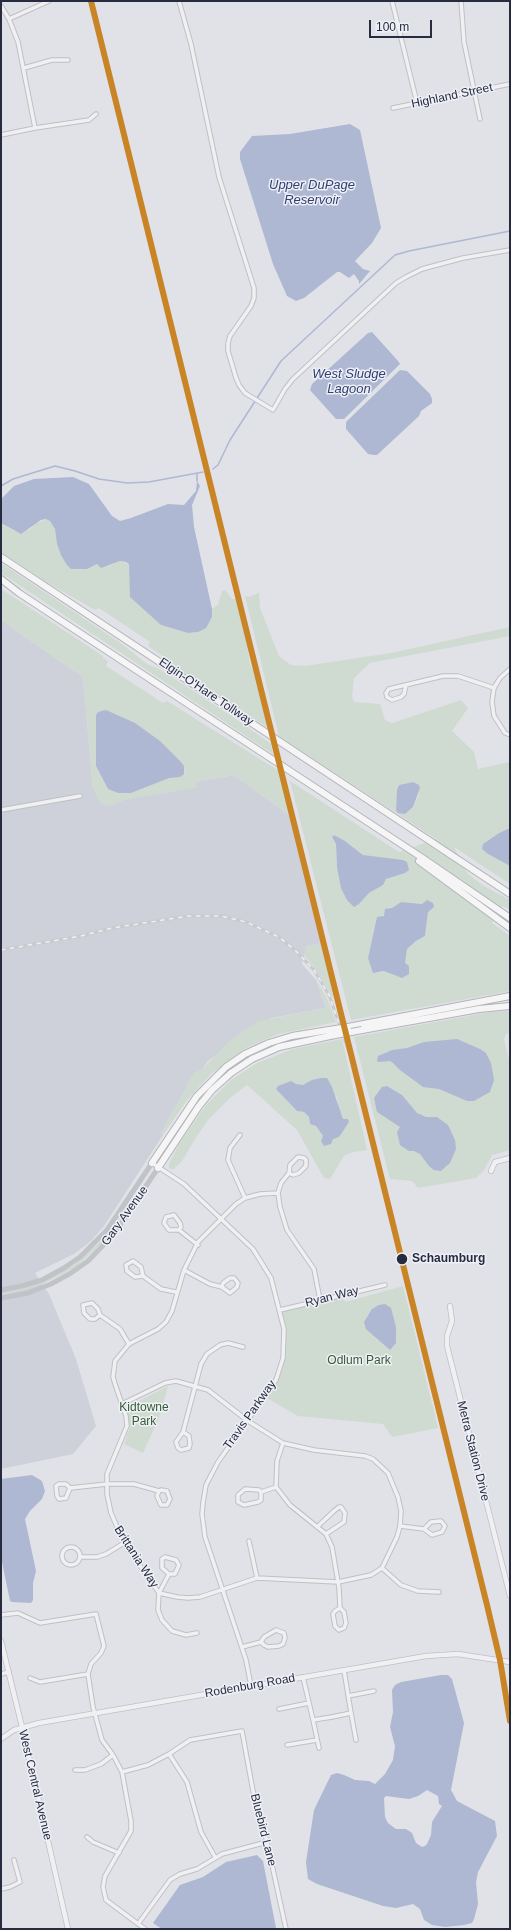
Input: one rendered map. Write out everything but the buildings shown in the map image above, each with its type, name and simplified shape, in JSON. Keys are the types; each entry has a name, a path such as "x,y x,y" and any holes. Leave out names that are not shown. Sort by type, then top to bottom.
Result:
{"highway":[{"name":"Elgin-O'Hare Tollway","path":"1,558 510,894"},
{"path":"1,579 19,593"},
{"path":"1,584 19,593"},
{"name":"Elgin-O'Hare Tollway","path":"19,593 362,818 510,918"},
{"path":"362,818 370,828 422,863 510,928"},
{"path":"488,879 498,882 510,889"},
{"path":"158,1168 205,1098 231,1073 252,1059 279,1047 329,1033 510,996"},
{"path":"361,1027 479,1009 510,1006"},
{"path":"152,1163 197,1096 226,1067 245,1054 269,1043 292,1036 329,1033"}],"main road":[{"name":"Gary Avenue","path":"1,1290 42,1280 56,1273 80,1257 107,1230 152,1163"},
{"name":"Gary Avenue","path":"1,1298 20,1295 48,1286 88,1261 114,1234 158,1168"}],"street":[{"path":"9,20 49,1"},
{"path":"179,1 192,44 220,177 254,288 254,298 251,306 230,336 228,343 230,362 237,382 243,391 273,410 285,389 293,379 396,283 422,269 463,258 510,250"},
{"path":"392,1 418,103"},
{"path":"461,1 464,42 480,118"},
{"path":"1,6 9,20 18,42 35,128"},
{"path":"24,68 52,60 68,60"},
{"name":"Highland Street","path":"393,108 510,84"},
{"path":"1,135 89,120 96,114"},
{"path":"510,669 500,678 494,688 492,702 494,716 505,733 510,735"},
{"path":"406,685 404,694 401,697 392,700 387,697 386,693 389,689 406,685 450,675 473,680 494,688"},
{"path":"1,810 80,796"},
{"path":"240,1135 230,1148 228,1160 245,1198 260,1194 278,1193"},
{"path":"289,1173 296,1174 306,1166 306,1160 304,1158 298,1158 290,1165 289,1173 281,1183 278,1193 281,1215 287,1230 314,1269 320,1300"},
{"path":"491,1171 495,1162 510,1158"},
{"name":"Travis Parkway","path":"152,1163 184,1184 248,1244 260,1258 271,1278 284,1329 285,1342 281,1368 269,1391 218,1462 206,1485 203,1503 204,1531 242,1647 251,1686"},
{"name":"Brittania Way","path":"245,1198 236,1204 198,1242 198,1245 184,1270 176,1292 172,1311 166,1322 158,1329 129,1344 115,1361 113,1370 115,1384 126,1416 127,1426 122,1441 108,1470 107,1494 111,1513 124,1543 159,1593 188,1598 200,1597 257,1578"},
{"path":"179,1230 181,1227 180,1223 174,1216 166,1217 164,1223 169,1230 179,1230 198,1245"},
{"path":"143,1276 141,1267 133,1262 126,1265 127,1271 135,1277 143,1276 161,1288 176,1292"},
{"path":"184,1270 210,1284 222,1287 230,1293 237,1287 238,1283 234,1278 230,1278 223,1283 222,1287"},
{"name":"Ryan Way","path":"280,1310 385,1285"},
{"path":"100,1315 95,1319 90,1319 84,1313 83,1305 92,1303 98,1309 100,1315 120,1329 129,1344"},
{"name":"Metra Station Drive","path":"450,1306 452,1321 447,1336 447,1346 510,1596"},
{"path":"183,1432 189,1436 190,1444 189,1448 181,1450 178,1448 176,1442 183,1432 201,1364 212,1349 228,1343 243,1347"},
{"path":"122,1404 168,1383 176,1381 208,1390 248,1421 283,1443 314,1450 374,1458 388,1473 398,1497 401,1511 400,1526 392,1550 382,1568 371,1575 338,1582 257,1578 249,1541"},
{"path":"283,1443 277,1461 276,1487 290,1505 326,1534 332,1547 338,1582 340,1608 344,1612 346,1623 344,1628 340,1630 335,1626 333,1614 340,1608"},
{"path":"70,1488 66,1498 59,1499 57,1496 56,1486 59,1484 66,1484 70,1488 107,1484 134,1484 167,1492 170,1499 167,1505 162,1504 158,1496 159,1491"},
{"path":"261,1492 261,1500 258,1502 244,1505 238,1502 238,1494 244,1489 259,1490 261,1492 276,1487"},
{"path":"317,1528 338,1507 341,1508 345,1513 344,1522 326,1534"},
{"path":"400,1526 424,1529 432,1535 442,1532 445,1526 441,1521 438,1521 431,1522 424,1529"},
{"path":"81,1557 97,1557 106,1554 124,1543"},
{"path":"68,1548 76,1550 81,1557 78,1562 71,1565 64,1562 62,1557 63,1551 68,1548"},
{"path":"165,1557 178,1562 177,1571 175,1574 169,1574 162,1568 162,1559 165,1557"},
{"path":"382,1568 401,1585 418,1591 439,1592"},
{"path":"169,1574 159,1593 159,1612 165,1624 172,1631 181,1634 197,1633"},
{"path":"1,1615 18,1613 40,1623 96,1614 104,1646 101,1653 91,1664 88,1674 95,1714 102,1740 113,1755 122,1772 131,1821 131,1831 105,1876 103,1887 106,1900 145,1929"},
{"path":"276,1630 284,1633 285,1638 283,1644 279,1646 268,1647 264,1646 262,1642 264,1637 276,1630"},
{"name":"West Central Avenue","path":"1,1641 68,1929"},
{"path":"242,1647 262,1642"},
{"name":"Rodenburg Road","path":"1,1739 22,1727 426,1656 458,1654 510,1662"},
{"path":"344,1670 356,1740"},
{"path":"1,1674 9,1672"},
{"path":"30,1678 40,1682 88,1674"},
{"path":"303,1677 319,1748"},
{"path":"348,1696 374,1692"},
{"path":"279,1708 309,1703"},
{"path":"312,1720 351,1713"},
{"name":"Bluebird Lane","path":"169,1754 190,1740 242,1731 253,1791 267,1842 286,1929"},
{"path":"287,1745 317,1740"},
{"path":"122,1772 148,1765 169,1754 187,1782 201,1832 215,1857"},
{"path":"75,1770 86,1770 101,1764 113,1755"},
{"path":"131,1831 136,1832"},
{"path":"87,1837 93,1842 119,1853"},
{"path":"138,1924 170,1880 180,1874 197,1869 222,1854 267,1842"},
{"path":"1,1889 10,1887 20,1882 14,1860"}],"shaded area":[{"path":"1,620 83,677 93,789 109,806 123,800 196,787 195,782 234,775 290,816 321,943 307,946 302,964 316,980 326,1008 271,1018 208,1061 202,1070 194,1073 161,1133 163,1135 104,1226 91,1241 74,1254 35,1273 49,1294 76,1359 96,1426 73,1454 1,1469"}],"green space":[{"path":"47,519 55,529 57,544 80,570 97,564 108,566 120,561 129,564 129,569 161,625 188,633 198,632 212,617 212,609 218,605 222,591 225,590 232,599 236,599 247,645 250,665 253,670 268,728 170,663 171,662 148,646 150,642 99,608 95,610 48,583 1,552 1,523 14,531 29,530 35,524"},
{"path":"1,563 122,644 147,664 161,670 233,717 271,744 273,754 1,573"},
{"path":"1,589 103,656 103,658 108,661 106,666 163,703 167,701 279,771 290,816 234,775 196,782 197,788 123,800 109,806 101,804 93,789 83,677 1,620","holes":["96,716 181,762 185,771 131,793 108,789 96,766"]},
{"path":"259,593 260,608 279,656 291,665 305,666 391,653 510,627 510,636 370,663 354,678 352,696 354,702 380,704 385,720 392,723 461,700 468,708 452,731 474,752 478,769 509,762 510,828 499,833 483,844 488,854 510,866 510,884 454,847 468,874 484,886 510,900 510,910 503,906 492,923 510,936 510,991 351,1020 290,781 399,852 436,839 279,736 245,596 249,597","holes":["414,782 419,794 413,807 405,814 396,805 399,785","334,835 345,841 363,855 385,859 405,873 386,879 382,885 369,893 359,904 337,867 336,844 332,837","401,902 422,904 428,912 425,936 416,941 407,949 405,963 395,976 391,972 384,971 378,973 368,958 377,918 384,916"]},
{"path":"321,943 334,999 314,967 304,955 307,946"},
{"path":"316,980 326,996 336,1022 278,1034 246,1048 211,1074 187,1100 163,1135 161,1133 194,1073 202,1070 229,1041 258,1021 326,1008"},
{"path":"510,1011 510,1033 506,1034 504,1039 510,1064 510,1150 492,1155 484,1170 476,1178 418,1188 412,1181 390,1179 354,1037 490,1012"},
{"path":"314,1035 276,1046 244,1061 228,1072 191,1113 206,1090 225,1071 242,1059 270,1045"},
{"path":"342,1039 367,1150 353,1152 344,1156 330,1179 324,1178 297,1130 247,1085 230,1098 208,1120 182,1161 173,1170 169,1168 169,1164 179,1144 206,1105 231,1080 257,1063 293,1049","holes":["296,1084 337,1097 338,1107 343,1119 333,1139 323,1136 316,1126 310,1124 309,1117 304,1112 297,1111 281,1093"]},
{"path":"128,1206 105,1240 76,1267 43,1284 1,1296 1,1294 42,1282 74,1265 105,1237"},
{"name":"Odlum Park","path":"403,1286 438,1428 392,1437 383,1424 298,1416 265,1397 276,1380 285,1347 280,1310 342,1295 344,1301 349,1301"},
{"name":"Kidtowne Park","path":"168,1386 159,1418 143,1453 124,1444 130,1427 126,1410 129,1406"}],"water":[{"name":"Upper DuPage Reservoir","path":"350,124 360,130 381,228 372,243 355,261 363,269 370,271 359,284 359,281 354,274 349,278 340,272 337,272 304,298 296,301 287,296 273,264 240,159 240,152 252,136 290,134"},
{"name":"West Sludge Lagoon","path":"372,332 400,364 344,419 336,419 310,390 312,384 368,333"},
{"path":"400,370 407,371 430,394 432,403 421,411 419,416 377,455 368,454 346,429 346,422"},
{"path":"73,477 89,484 112,516 120,521 168,504 184,505 196,491 197,481 200,486 192,505 194,527 212,609 212,617 206,628 198,632 188,633 161,625 130,597 129,564 126,562 120,561 101,568 97,564 87,569 71,569 61,555 57,544 55,529 50,521 46,519 41,520 21,534 1,523 1,499 14,486 34,479"},
{"path":"106,710 135,723 160,741 184,766 184,774 180,777 169,778 131,793 118,793 108,789 96,766 96,716 97,713"},
{"path":"413,782 419,785 420,788 413,807 405,814 398,813 396,810 397,790 399,785"},
{"path":"510,828 510,866 482,849 483,844 499,833"},
{"path":"334,835 345,841 363,855 403,860 407,862 409,870 405,873 386,879 383,885 369,893 359,904 354,907 347,900 341,888 337,867 336,844 332,837"},
{"path":"427,900 433,903 434,907 428,912 425,936 416,941 407,949 405,963 409,966 409,974 402,978 384,971 373,973 368,958 377,917 384,916 385,909 392,908 401,902 422,904"},
{"path":"457,1039 486,1053 491,1063 494,1080 490,1092 474,1101 467,1101 439,1089 423,1087 390,1061 377,1061 378,1056 392,1050 407,1048 424,1042"},
{"path":"327,1078 332,1087 343,1119 348,1119 349,1122 339,1137 333,1139 331,1144 324,1146 321,1141 323,1136 316,1126 310,1124 309,1117 304,1112 297,1111 276,1089 278,1086 291,1081 296,1084 303,1085 312,1080"},
{"path":"387,1086 402,1095 417,1113 426,1117 437,1117 448,1125 455,1140 456,1149 450,1163 441,1171 434,1170 429,1166 420,1154 414,1151 409,1151 400,1145 397,1132 400,1127 377,1112 374,1098 382,1087"},
{"path":"385,1304 391,1308 396,1327 396,1343 390,1350 366,1329 364,1322 372,1309 379,1305"},
{"path":"32,1475 42,1481 45,1491 42,1499 30,1511 25,1519 36,1571 33,1583 33,1600 31,1603 12,1602 10,1601 1,1557 1,1479"},
{"path":"441,1675 448,1675 452,1679 464,1723 451,1790 457,1801 495,1821 497,1836 478,1872 476,1882 478,1904 472,1923 445,1927 432,1925 424,1920 420,1909 413,1904 396,1908 383,1906 317,1884 308,1879 306,1862 314,1810 331,1775 337,1773 355,1780 369,1781 375,1784 385,1774 393,1760 395,1746 390,1727 393,1712 392,1690 395,1685 401,1682","holes":["427,1790 438,1796 439,1804 442,1806 432,1822 431,1835 425,1846 422,1847 416,1843 412,1833 406,1829 396,1829 388,1823 385,1817 384,1798 386,1796 409,1799 418,1796"]},
{"path":"257,1855 263,1861 276,1928 162,1929 153,1923 180,1885 203,1877 226,1862"}],"waterway":[{"path":"213,469 218,465 230,440 281,361 395,255 510,231"},
{"path":"1,486 13,479 55,466 99,479 127,483 149,482 203,472"},
{"path":"197,474 197,481"}],"railway":[{"path":"1,950 81,936 112,928 189,916 221,916 246,922 279,937 296,951 314,970 329,995 354,1066"}],"transit line":[{"path":"91,1 487,1605 500,1660 510,1721"}],"place":[{"name":"Schaumburg","path":"402,1259"}]}
